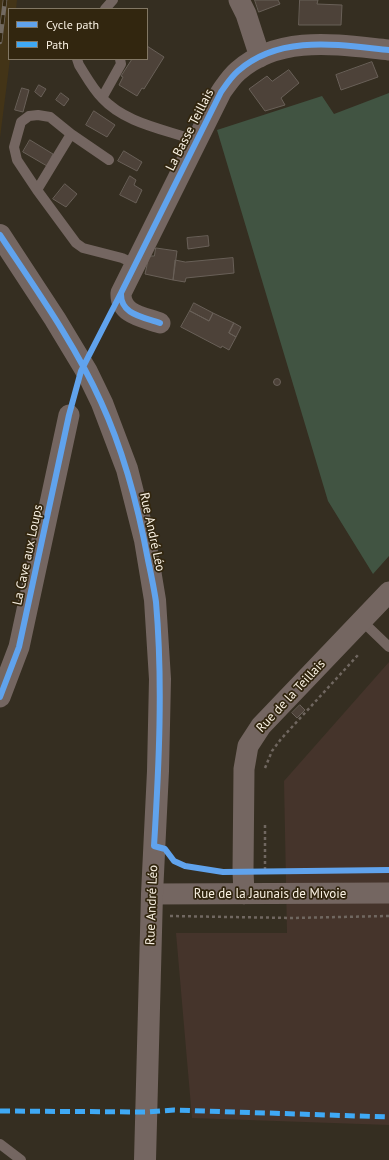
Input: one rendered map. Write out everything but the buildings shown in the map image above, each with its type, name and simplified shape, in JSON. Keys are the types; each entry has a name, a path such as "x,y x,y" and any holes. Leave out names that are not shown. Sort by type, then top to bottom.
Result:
{"street":[{"path":"239,0 246,14 260,56"},
{"name":"La Basse Teillais","path":"160,323 127,310 121,300 121,293 221,92 230,80 238,71 260,56 286,48 328,44 389,50"},
{"name":"Rue André Léo","path":"6,243 87,372 102,403 127,469 145,540 156,600 160,679 158,771 151,916 145,1160"},
{"name":"La Cave aux Loups","path":"0,697 19,648 69,415"},
{"name":"Rue de la Teillais","path":"244,894 244,769 248,746 261,726 389,592"},
{"name":"Rue de la Jaunais de Mivoie","path":"152,894 389,893"}],"lane":[{"path":"106,8 113,0"},
{"path":"78,60 79,65 102,98 120,112 136,122 197,141"},
{"path":"102,98 120,64 120,60"},
{"path":"110,160 71,134 50,117 38,115 29,116 22,122 14,147 17,160 76,243 83,248 122,258 135,264"},
{"path":"37,190 71,134"},
{"path":"362,621 389,647"},
{"path":"0,1144 20,1160"}],"path":[{"path":"265,775 272,751 281,739 361,652"},
{"path":"265,819 265,871"},
{"path":"151,916 292,918 389,916"}],"shaded area":[{"path":"0,0 17,0 16,8 8,8 8,60 10,60 0,138"},
{"path":"389,662 389,1125 192,1118 176,933 287,933 284,781"}],"green space":[{"path":"389,93 389,556 373,574 328,501 217,130 322,96 334,114"}],"railway":[{"path":"0,42 5,0"}],"marked path":[{"path":"0,1111 146,1112 174,1110 389,1117"}],"cycle path":[{"path":"160,323 140,317 129,311 124,306 121,293 221,92 231,78 254,59 272,51 291,47 330,45 389,50"},
{"path":"0,235 54,317 91,380 117,440 135,499 156,602 158,632 160,724 154,846 165,849 174,861 185,866 223,872 389,870"},
{"path":"0,697 19,647 69,415 81,371 121,293"}]}
